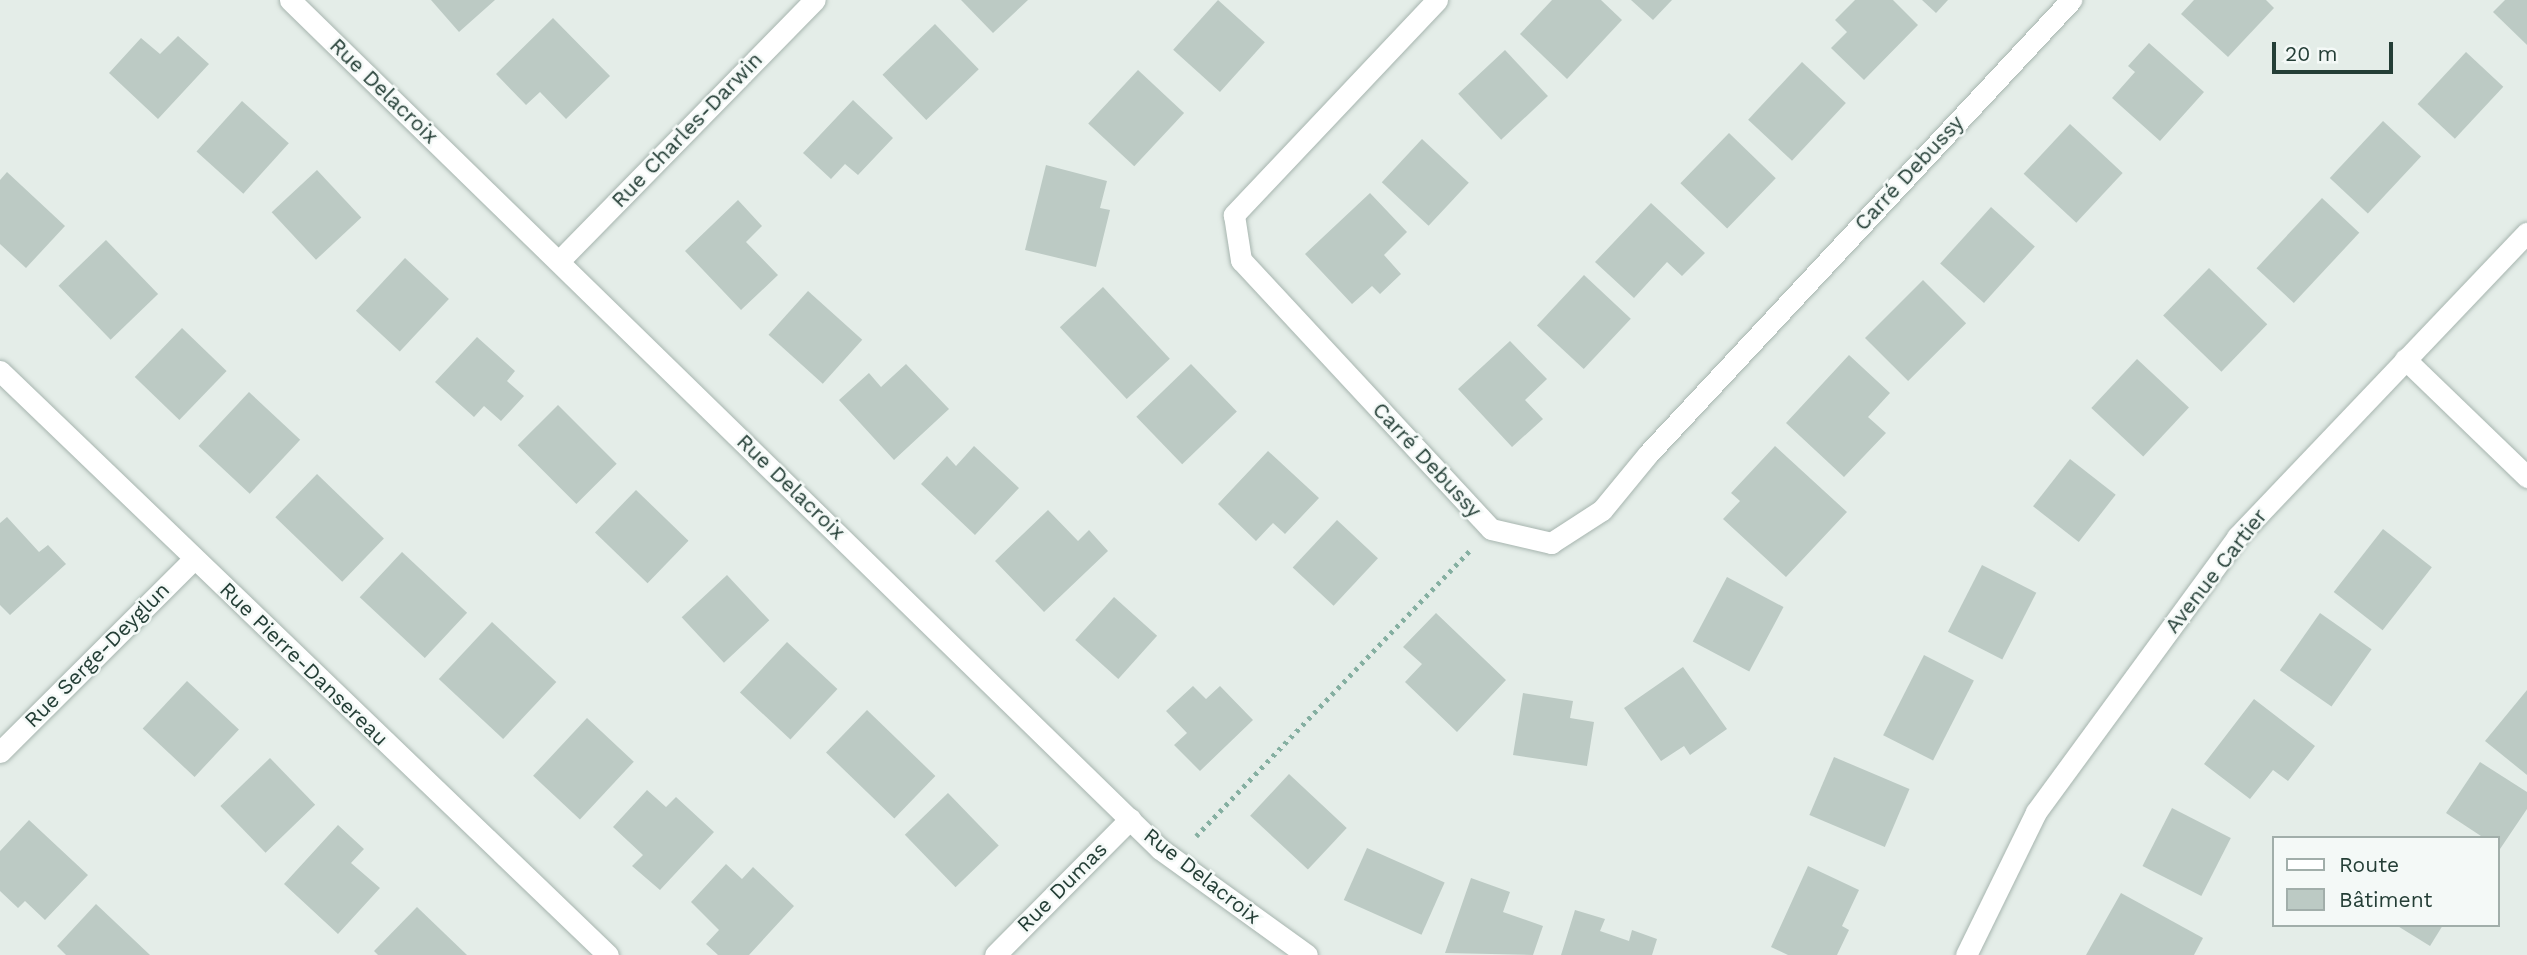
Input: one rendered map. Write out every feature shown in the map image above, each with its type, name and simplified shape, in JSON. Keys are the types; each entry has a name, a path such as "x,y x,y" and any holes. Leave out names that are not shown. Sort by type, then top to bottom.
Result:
{"street":[{"name":"Rue Delacroix","path":"290,0 560,260 1130,819 1174,859 1307,955"},
{"name":"Rue Charles-Darwin","path":"560,260 815,0"},
{"name":"Carré Debussy","path":"1437,0 1234,215 1241,260 1490,528 1551,543 1602,510 1648,454 2071,0"},
{"name":"Avenue Cartier","path":"1966,955 2036,812 2237,537 2527,233"},
{"path":"2405,359 2527,477"},
{"name":"Rue Pierre-Dansereau","path":"0,372 608,955"},
{"name":"Rue Serge-Deyglun","path":"0,752 194,559"},
{"name":"Rue Dumas","path":"995,955 1130,819"}],"path":[{"path":"1174,859 1490,528"}],"building":[{"path":"431,0 495,0 459,32"},
{"path":"961,0 1028,0 993,33"},
{"path":"1218,0 1265,42 1220,92 1173,50"},
{"path":"1552,0 1601,0 1622,20 1567,79 1520,34"},
{"path":"1631,0 1672,0 1653,20"},
{"path":"1855,0 1893,0 1918,25 1864,80 1831,48 1847,32 1835,20"},
{"path":"1922,0 1948,0 1936,13"},
{"path":"2194,0 2266,0 2274,8 2228,57 2181,14"},
{"path":"2505,0 2527,0 2527,45 2493,12"},
{"path":"553,18 610,76 566,119 540,92 526,105 496,74"},
{"path":"935,24 979,69 926,120 882,75"},
{"path":"178,36 209,64 158,119 109,73 141,38 160,54"},
{"path":"2149,43 2204,92 2160,141 2112,98 2135,72 2128,66"},
{"path":"1505,50 1548,96 1501,140 1458,94"},
{"path":"2466,52 2503,87 2455,139 2418,104"},
{"path":"1802,62 1846,103 1792,161 1748,120"},
{"path":"1138,70 1184,113 1134,166 1088,123"},
{"path":"853,100 893,138 858,175 845,164 831,179 803,153"},
{"path":"242,101 289,143 243,194 196,152"},
{"path":"2383,121 2421,156 2368,214 2330,178"},
{"path":"2070,124 2123,173 2076,223 2024,174"},
{"path":"1729,133 1776,178 1727,229 1680,183"},
{"path":"1422,139 1469,183 1429,226 1382,182"},
{"path":"1046,165 1107,181 1100,208 1110,210 1096,267 1025,250"},
{"path":"317,170 361,218 316,260 272,212"},
{"path":"7,172 65,226 26,268 0,244 0,180"},
{"path":"1370,193 1407,232 1384,255 1401,274 1380,294 1372,286 1352,304 1305,254"},
{"path":"2322,198 2359,233 2294,303 2257,268"},
{"path":"738,200 762,226 746,242 778,275 741,310 685,251"},
{"path":"1651,203 1705,253 1682,276 1667,262 1634,298 1595,262"},
{"path":"1991,207 2035,246 1984,303 1940,263"},
{"path":"106,240 158,294 111,340 59,286"},
{"path":"405,258 449,299 400,352 356,311"},
{"path":"2209,268 2267,324 2221,372 2163,315"},
{"path":"1584,275 1631,319 1584,369 1537,325"},
{"path":"1923,280 1966,323 1908,381 1865,338"},
{"path":"1103,287 1170,359 1127,399 1060,327"},
{"path":"808,291 862,340 823,384 769,335"},
{"path":"182,328 227,371 179,420 135,377"},
{"path":"477,337 515,371 507,381 524,396 501,421 484,406 474,417 435,382"},
{"path":"1510,341 1547,379 1525,400 1543,419 1512,447 1458,389"},
{"path":"1849,355 1890,393 1868,417 1886,433 1844,477 1786,423"},
{"path":"2137,359 2189,407 2143,456 2091,408"},
{"path":"906,364 949,409 894,460 839,400 869,373 881,387"},
{"path":"1191,364 1237,411 1182,464 1136,417"},
{"path":"249,392 300,440 250,494 199,446"},
{"path":"558,405 617,464 576,504 518,445"},
{"path":"974,446 1019,488 975,535 921,484 947,456 956,466"},
{"path":"1775,446 1847,512 1786,577 1723,519 1740,501 1731,493"},
{"path":"1268,451 1319,498 1285,534 1273,523 1256,541 1218,504"},
{"path":"2070,459 2116,495 2079,542 2033,506"},
{"path":"317,474 384,539 342,582 275,517"},
{"path":"636,490 689,541 648,583 595,532"},
{"path":"1048,510 1078,541 1089,530 1108,551 1044,612 995,561"},
{"path":"7,517 39,552 48,545 66,564 10,615 0,605 0,523"},
{"path":"1337,520 1378,558 1334,606 1293,568"},
{"path":"2383,529 2432,567 2383,630 2334,592"},
{"path":"402,552 467,613 425,658 360,597"},
{"path":"1982,565 2036,593 2002,660 1948,632"},
{"path":"727,575 769,620 724,663 682,617"},
{"path":"1727,577 1784,607 1749,672 1693,641"},
{"path":"1114,597 1157,636 1118,679 1075,640"},
{"path":"1436,613 1506,680 1457,732 1405,682 1422,664 1403,647"},
{"path":"2320,613 2372,649 2331,706 2280,670"},
{"path":"492,622 556,682 503,739 439,679"},
{"path":"787,642 837,689 790,740 740,692"},
{"path":"1924,655 1974,680 1933,761 1883,735"},
{"path":"1683,667 1727,729 1690,755 1684,746 1661,761 1624,708"},
{"path":"187,681 239,729 195,777 143,729"},
{"path":"1193,686 1206,699 1220,686 1253,720 1200,771 1174,745 1187,733 1166,711"},
{"path":"2527,690 2527,775 2485,741"},
{"path":"1523,693 1573,701 1570,718 1594,722 1587,766 1513,755"},
{"path":"2254,699 2315,746 2288,781 2273,770 2250,799 2204,764"},
{"path":"867,710 935,776 894,818 826,752"},
{"path":"587,718 634,762 580,819 533,776"},
{"path":"1834,757 1909,789 1885,847 1809,815"},
{"path":"270,758 315,805 266,853 220,806"},
{"path":"2480,762 2527,792 2527,809 2500,849 2499,836 2481,836 2446,813"},
{"path":"1289,774 1347,828 1308,870 1250,816"},
{"path":"647,790 666,807 676,797 714,832 660,890 632,866 643,855 613,827"},
{"path":"948,793 999,846 956,887 905,835"},
{"path":"2172,808 2231,838 2201,896 2142,866"},
{"path":"29,820 88,875 45,920 25,901 18,908 0,891 0,851"},
{"path":"338,825 364,849 351,863 380,888 338,934 284,884"},
{"path":"1367,848 1445,883 1421,935 1344,900"},
{"path":"726,864 742,879 753,867 794,906 749,955 718,955 706,944 719,930 691,902"},
{"path":"1808,866 1859,890 1842,926 1849,930 1837,955 1788,955 1771,947"},
{"path":"1471,878 1510,892 1503,912 1543,926 1533,955 1445,953"},
{"path":"2121,893 2203,938 2194,955 2086,955"},
{"path":"96,904 150,955 66,955 57,946"},
{"path":"417,907 467,955 378,955 374,951"},
{"path":"1575,910 1605,919 1600,931 1629,941 1632,930 1657,939 1652,955 1561,955"},
{"path":"2399,927 2442,927 2430,946"}]}
